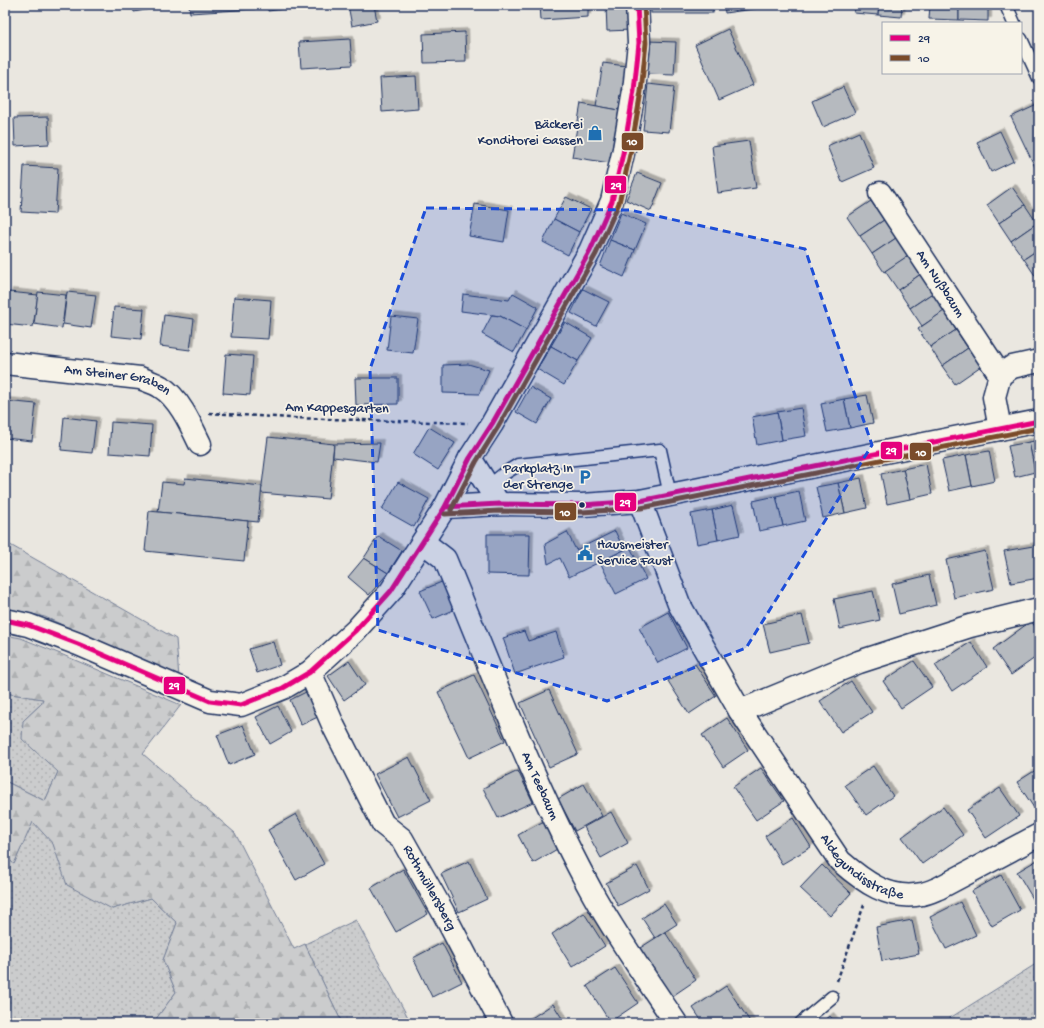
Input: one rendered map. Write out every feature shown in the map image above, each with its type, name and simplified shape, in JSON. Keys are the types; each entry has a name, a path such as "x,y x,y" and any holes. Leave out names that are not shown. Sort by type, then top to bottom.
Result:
{"street":[{"path":"5,620 28,625 78,644 210,701 241,705 283,688 310,672 355,631 391,591 445,507 470,458 492,424 590,251 612,201 624,149 634,91 639,43 637,5"},
{"name":"Am Nußbaum","path":"880,193 1000,375"},
{"path":"1000,429 994,397 1000,375 1012,367 1039,361"},
{"name":"Am Steiner Graben","path":"5,363 140,378 161,387 177,402 200,444"},
{"path":"445,507 491,499 640,501 1039,421"},
{"path":"470,458 491,499"},
{"name":"Aldegundisstraße","path":"640,501 679,604 740,711 840,861 870,886 890,893 907,896 923,894 940,888 1039,835"},
{"name":"Am Teebaum","path":"423,542 445,559 534,773 595,897 627,950 676,1023"},
{"path":"740,711 859,662 970,626 1039,609"},
{"name":"Rothmüllersberg","path":"310,672 334,727 383,824 402,839 443,912 501,1023"}],"lane":[{"path":"1006,5 1014,22"},
{"path":"1022,41 1039,78"},
{"path":"491,499 505,473 518,465 660,450 670,495"},
{"path":"801,1023 832,997"}],"path":[{"name":"Am Kappesgarten","path":"183,412 291,418 492,424"},
{"path":"832,997 870,886"}],"highlighted area":[{"path":"426,208 630,210 805,249 872,445 746,648 607,701 378,630 370,369"}],"green space":[{"path":"5,542 176,639 179,678 45,617 5,608"},
{"path":"5,635 21,638 181,705 143,754 235,833 294,949 305,944 342,1023 153,1023 176,992 163,960 177,923 151,898 112,909 67,885 53,844 33,822 14,864 5,856 5,781 45,801 58,772 22,739 23,721 41,704 43,699 5,693"},
{"path":"5,693 43,699 41,704 23,721 58,772 45,801 5,781"},
{"path":"33,821 112,909 151,898 177,923 163,960 176,992 153,1023 5,1023 5,856 14,864"},
{"path":"356,920 411,1023 342,1023 305,944"},
{"path":"1039,962 1039,1023 942,1023"}],"building":[{"path":"133,5 162,5 162,7 134,12"},
{"path":"189,5 255,5 255,9 190,13"},
{"path":"268,5 291,5 292,8 268,11"},
{"path":"348,5 374,5 377,21 352,26"},
{"path":"540,5 588,5 588,17 541,20"},
{"path":"606,5 630,5 631,30 607,31"},
{"path":"651,5 713,5 713,13 651,13"},
{"path":"724,5 781,5 725,13"},
{"path":"855,5 879,5 878,15 854,13"},
{"path":"879,5 902,5 901,17 878,15"},
{"path":"930,5 959,5 959,20 929,19"},
{"path":"959,5 988,5 988,21 959,20"},
{"path":"728,29 753,85 719,100 695,45"},
{"path":"465,32 466,62 424,63 423,34"},
{"path":"350,39 352,65 301,68 299,42"},
{"path":"647,41 676,42 674,75 645,74"},
{"path":"603,63 626,66 619,110 596,106"},
{"path":"416,76 418,109 382,112 380,78"},
{"path":"648,84 674,87 669,132 643,130"},
{"path":"843,87 855,113 823,127 812,101"},
{"name":"Bäckerei Konditorei Gassen","path":"581,103 619,110 610,163 572,157"},
{"path":"1039,104 1039,165 1035,167 1011,117"},
{"path":"48,117 49,144 15,146 14,118"},
{"path":"1000,131 1014,161 991,172 977,142"},
{"path":"859,132 874,168 842,182 827,146"},
{"path":"749,141 756,188 718,193 712,146"},
{"path":"24,166 58,168 55,214 21,212"},
{"path":"637,173 662,183 651,211 626,200"},
{"path":"1012,187 1025,205 999,223 987,205"},
{"path":"566,197 591,209 579,232 554,219"},
{"path":"871,201 884,220 860,236 847,217"},
{"path":"475,204 509,210 504,242 469,236"},
{"path":"1025,205 1037,223 1011,241 999,223"},
{"path":"621,213 646,224 635,250 610,240"},
{"path":"554,219 579,232 568,255 543,242"},
{"path":"884,220 896,238 872,254 860,236"},
{"path":"1037,223 1039,226 1039,249 1024,259 1011,241"},
{"path":"896,238 908,256 884,272 872,254"},
{"path":"610,240 635,250 624,277 600,266"},
{"path":"1039,249 1039,276 1036,277 1024,259"},
{"path":"912,253 925,271 898,290 885,271"},
{"path":"925,271 937,290 910,308 898,290"},
{"path":"583,289 609,302 596,326 571,313"},
{"path":"937,290 949,308 922,326 910,308"},
{"path":"9,292 38,295 33,327 5,324"},
{"path":"38,292 66,295 62,328 34,324"},
{"path":"67,292 96,295 91,328 63,324"},
{"path":"513,293 538,307 526,330 500,316 461,311 463,294 509,300"},
{"path":"234,297 271,300 268,339 231,337"},
{"path":"114,307 144,309 141,339 111,336"},
{"path":"944,311 956,330 930,347 918,329"},
{"path":"164,315 194,319 190,350 160,346"},
{"path":"492,315 500,316 526,330 514,352 482,334"},
{"path":"391,316 418,319 413,353 387,350"},
{"path":"565,322 592,338 578,361 551,346"},
{"path":"956,330 968,348 942,366 930,347"},
{"path":"551,346 578,361 564,385 537,369"},
{"path":"968,348 981,366 955,384 942,366"},
{"path":"226,354 253,356 250,395 223,393"},
{"path":"468,364 489,370 479,394 443,393 443,365"},
{"path":"355,378 398,378 398,404 356,405"},
{"path":"530,387 551,399 537,424 516,412"},
{"path":"867,395 873,423 850,428 844,399"},
{"path":"844,399 850,428 827,432 821,404"},
{"path":"5,401 36,404 32,441 5,438"},
{"path":"801,408 806,436 782,440 777,412"},
{"path":"777,412 782,440 757,445 752,417"},
{"path":"64,417 96,421 92,453 61,450"},
{"path":"111,422 152,425 150,456 109,453"},
{"path":"429,427 455,443 438,470 413,454"},
{"path":"268,437 334,444 328,499 261,493"},
{"path":"1039,440 1039,472 1035,472 1029,442"},
{"path":"1029,442 1035,472 1015,477 1008,446"},
{"path":"380,443 377,462 333,457 334,444"},
{"path":"989,451 995,481 972,486 966,455"},
{"path":"966,455 972,486 949,491 942,460"},
{"path":"926,464 932,494 910,499 903,469"},
{"path":"903,469 910,499 887,504 881,474"},
{"path":"185,478 262,486 258,522 158,512 162,482 184,484"},
{"path":"861,478 867,508 845,513 838,483"},
{"path":"398,482 429,499 414,527 382,509"},
{"path":"838,483 845,513 823,518 816,487"},
{"path":"799,491 805,521 783,526 776,496"},
{"path":"776,496 783,526 759,531 753,501"},
{"path":"733,505 740,535 718,540 712,510"},
{"path":"712,510 718,540 697,544 691,514"},
{"path":"149,511 248,521 244,561 145,551"},
{"path":"615,531 624,550 569,577 560,558 548,564 545,544 567,532 576,550"},
{"path":"487,534 530,534 529,575 487,574"},
{"path":"378,536 402,551 388,573 364,558"},
{"path":"1039,545 1039,578 1011,583 1004,551"},
{"path":"630,547 646,579 616,594 600,562"},
{"path":"985,551 994,589 954,598 946,560"},
{"path":"364,558 388,573 369,595 348,577"},
{"path":"929,575 936,605 899,614 892,584"},
{"path":"444,581 456,609 433,619 420,591"},
{"path":"873,591 880,620 840,629 834,599"},
{"path":"668,612 687,648 658,663 639,628"},
{"path":"802,615 809,643 770,652 763,624"},
{"path":"1031,621 1039,632 1039,655 1011,675 993,649"},
{"path":"524,631 528,641 556,632 564,657 515,674 503,638"},
{"path":"273,642 280,665 257,673 249,649"},
{"path":"971,642 987,667 952,691 935,665"},
{"path":"349,661 365,685 344,700 328,676"},
{"path":"914,661 932,687 901,708 883,681"},
{"path":"695,664 716,696 689,714 668,681"},
{"path":"474,675 505,741 469,758 438,692"},
{"path":"851,681 872,712 841,732 820,701"},
{"path":"310,690 322,715 301,725 290,700"},
{"path":"549,690 578,754 549,767 520,703"},
{"path":"278,706 291,732 270,744 256,717"},
{"path":"727,718 748,750 723,767 702,735"},
{"path":"243,725 255,754 229,765 217,735"},
{"path":"409,757 431,800 397,817 375,774"},
{"path":"873,766 893,796 866,815 845,785"},
{"path":"761,768 784,801 756,820 733,787"},
{"path":"1039,768 1039,804 1034,808 1017,782"},
{"path":"518,771 533,802 498,818 483,788"},
{"path":"584,784 602,816 575,831 558,799"},
{"path":"1000,788 1019,816 986,838 967,810"},
{"path":"943,807 963,835 922,864 902,837"},
{"path":"611,812 628,843 601,858 584,827"},
{"path":"296,814 324,864 296,880 268,830"},
{"path":"793,818 811,847 782,864 765,836"},
{"path":"544,821 559,848 533,863 518,835"},
{"path":"1039,859 1039,909 1017,872"},
{"path":"469,861 487,899 459,912 441,874"},
{"path":"822,865 851,893 830,916 800,888"},
{"path":"637,866 649,889 618,906 606,883"},
{"path":"403,869 428,914 396,932 371,888"},
{"path":"1001,875 1020,910 992,926 972,891"},
{"path":"960,902 976,935 946,949 930,917"},
{"path":"664,904 677,924 655,938 642,918"},
{"path":"584,913 605,946 572,967 552,934"},
{"path":"912,920 919,954 882,961 876,927"},
{"path":"665,932 696,980 671,997 640,948"},
{"path":"442,943 462,982 432,997 413,958"},
{"path":"615,968 638,1003 610,1022 587,986"},
{"path":"726,986 751,1023 703,1023 693,1008"},
{"path":"553,1004 565,1023 524,1023"},
{"path":"830,1016 836,1023 822,1023"}],"transit line":[{"name":"29","path":"5,620 28,625 78,644 210,701 241,705 283,688 310,672 355,631 391,591 445,507 470,458 492,424 590,251 612,201 624,149 634,91 639,43 637,5"},
{"name":"10","path":"451,510 476,462 498,427 596,254 619,203 631,150 641,92 646,43 644,5"},
{"name":"29","path":"445,507 499,504 582,505 640,501 1039,421"},
{"name":"10","path":"445,514 499,511 582,512 641,508 1039,428"}],"place":[{"name":"Bäckerei Konditorei Gassen","path":"595,133"},
{"name":"Parkplatz In der Strenge","path":"585,477"},
{"name":"Hausmeister Service Faust","path":"585,553"}]}
